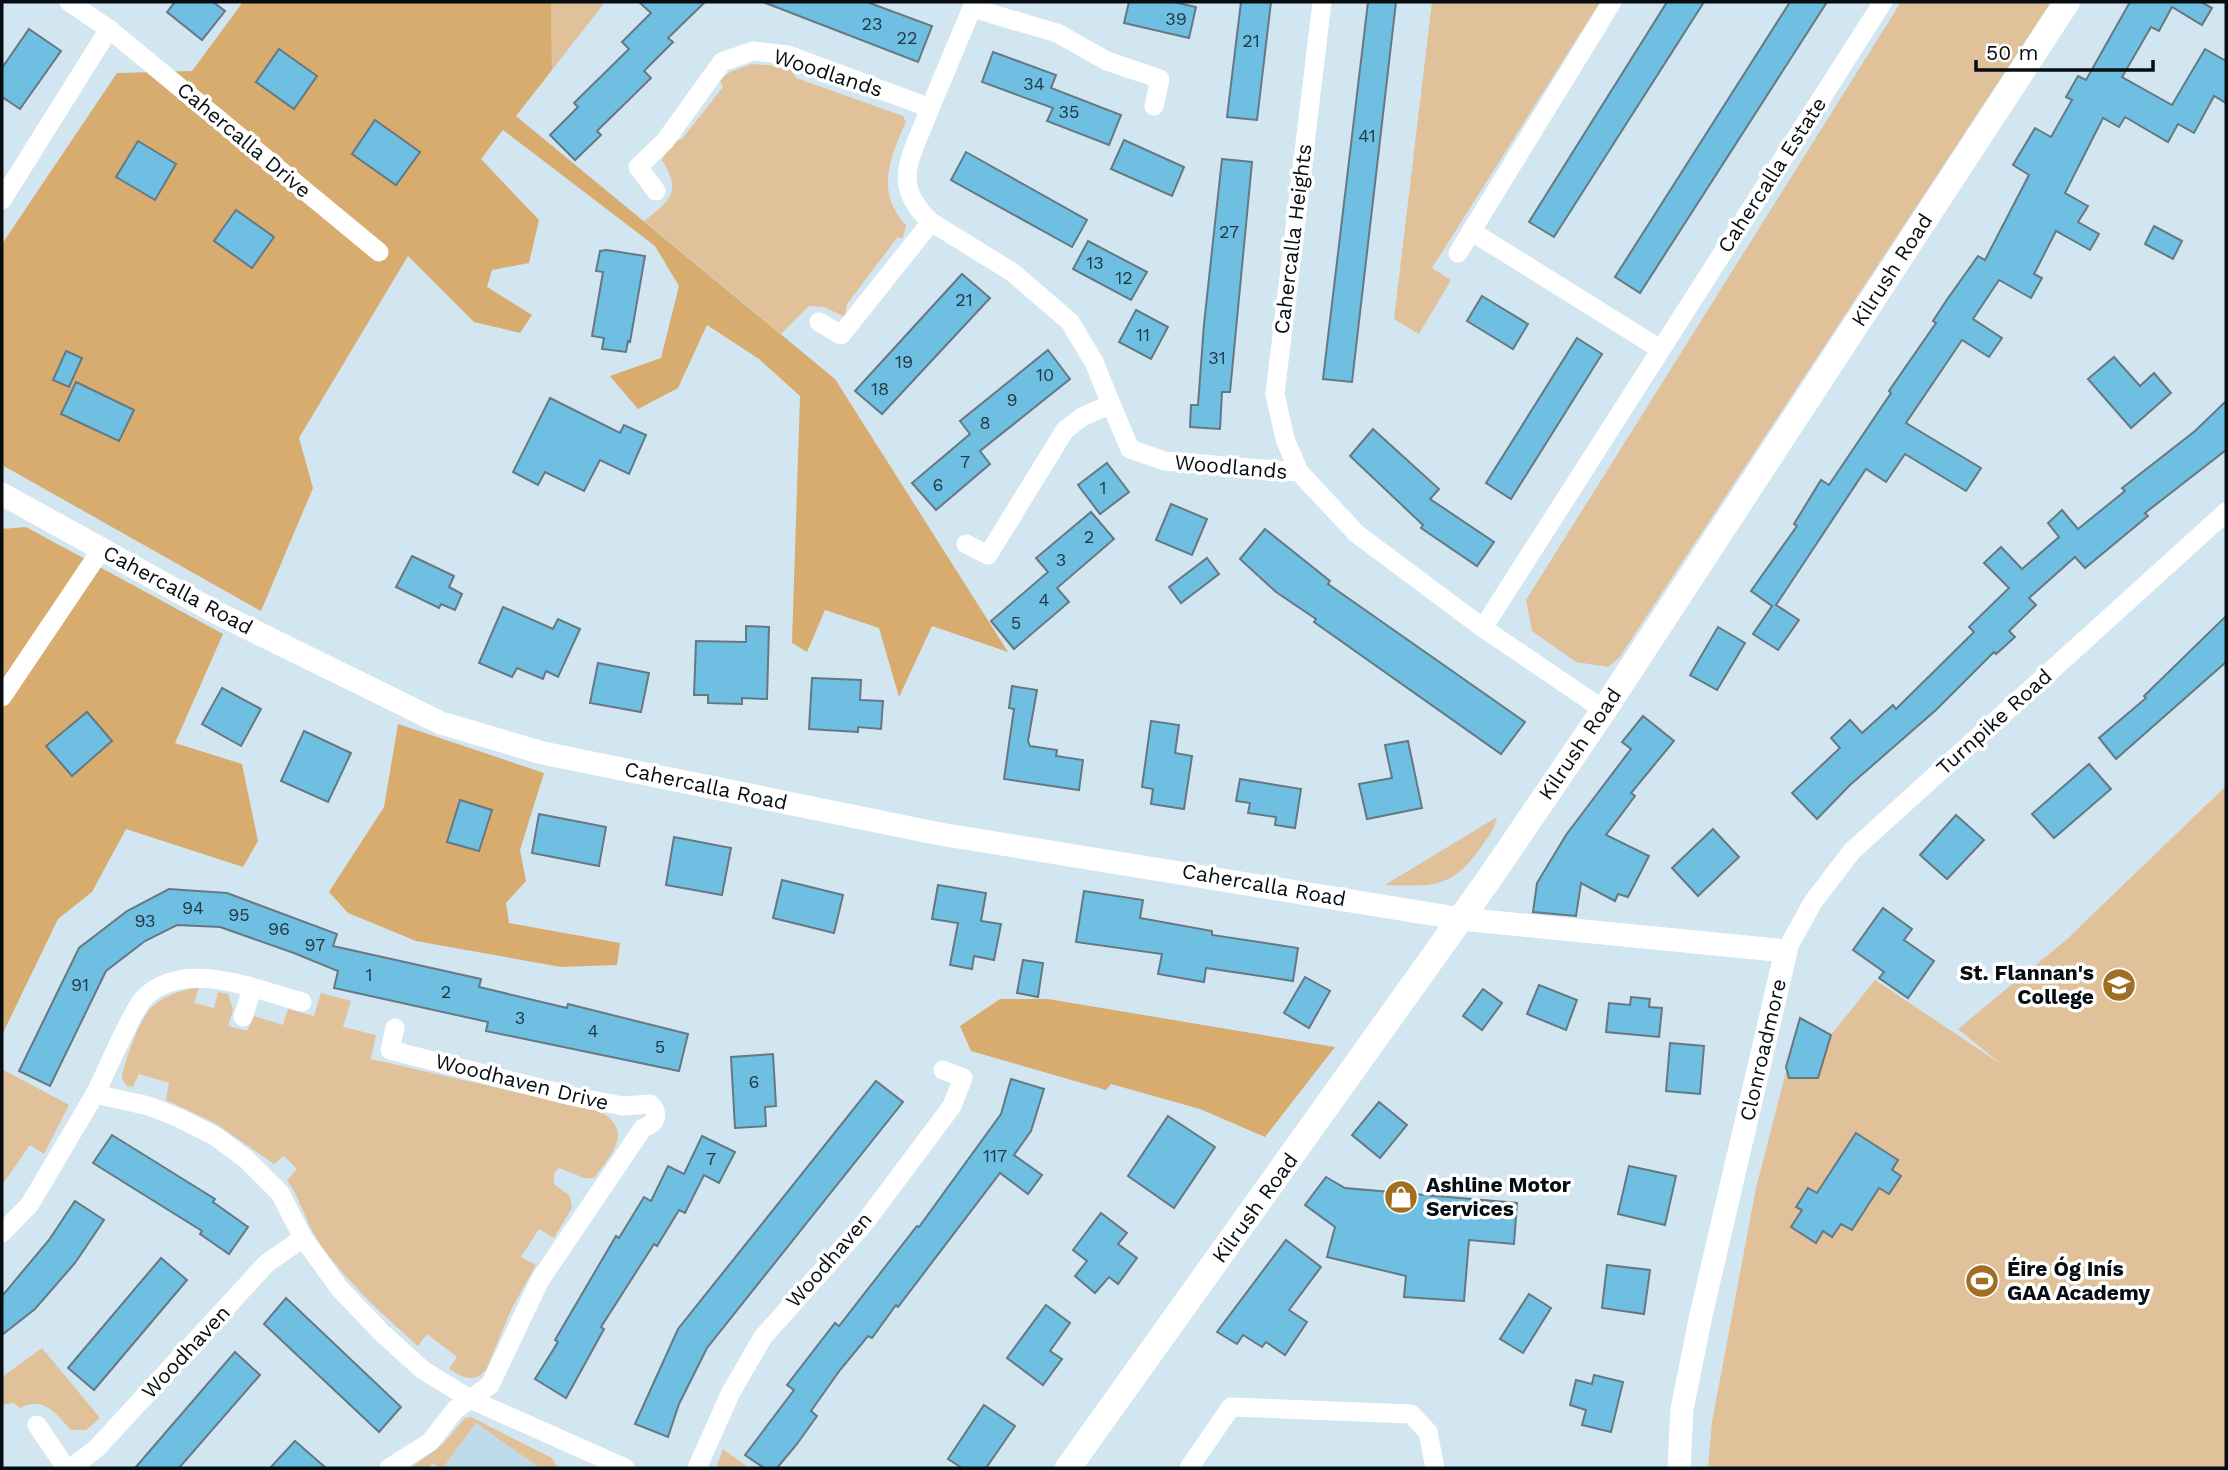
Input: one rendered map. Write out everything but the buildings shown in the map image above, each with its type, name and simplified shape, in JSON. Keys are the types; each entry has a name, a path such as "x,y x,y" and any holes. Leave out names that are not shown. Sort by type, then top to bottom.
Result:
{"main road":[{"name":"Kilrush Road","path":"1068,1468 1462,919 1604,710 2067,2"}],"street":[{"name":"Cahercalla Drive","path":"69,2 109,29 379,251"},
{"name":"Cahercalla Heights","path":"1299,472 1285,439 1275,394 1322,2"},
{"path":"1458,253 1612,2"},
{"name":"Cahercalla Estate","path":"1483,628 1883,2"},
{"name":"Woodlands","path":"1154,106 1160,79 1108,61 1057,33 972,5 904,178 913,206 931,222 1012,272 1070,322 1094,362 1130,449 1165,461 1299,472"},
{"path":"2,200 109,29"},
{"name":"Woodlands","path":"656,191 638,167 665,141 722,62 752,51 788,55 930,108"},
{"path":"819,322 841,335 931,222"},
{"path":"1472,231 1660,349"},
{"path":"966,544 988,555 1065,430 1082,417 1111,404"},
{"path":"1299,472 1357,534 1483,628 1604,710"},
{"name":"Cahercalla Road","path":"2,494 215,612 441,723 543,753 940,834 1462,919"},
{"name":"Turnpike Road","path":"1786,951 1806,913 1852,851 2226,512"},
{"path":"2,697 101,550"},
{"name":"Clonroadmore","path":"1462,919 1786,951 1698,1328 1682,1409 1679,1468"},
{"path":"2,1233 30,1204 95,1094 144,998 162,987 209,978 302,1002"},
{"path":"243,1017 252,989"},
{"name":"Woodhaven Drive","path":"395,1028 390,1050 571,1096 622,1106 650,1104 656,1110 652,1125 643,1128 622,1157 540,1280 490,1385 470,1399"},
{"name":"Woodhaven","path":"698,1468 731,1392 763,1337 863,1225 952,1105 963,1078 943,1070"},
{"path":"95,1094 149,1106 215,1136 246,1159 280,1193 303,1238 340,1289 382,1333 423,1370 470,1399 625,1468"},
{"name":"Woodhaven","path":"37,1425 69,1468 97,1448 267,1263 303,1238"},
{"path":"389,1468 430,1442 455,1410 470,1399"},
{"path":"1189,1468 1231,1407 1411,1414 1429,1432 1435,1468"}],"shaded area":[{"path":"243,2 551,2 552,70 516,116 835,379 1008,652 932,626 899,697 879,628 825,610 807,652 792,643 800,396 759,359 707,325 678,388 638,409 610,376 661,358 679,286 655,246 503,130 481,159 539,220 529,263 492,270 487,287 532,315 520,333 474,322 408,256 299,438 313,488 261,611 2,465 2,244 117,73 192,71"},
{"path":"551,2 605,2 552,70"},
{"path":"1432,2 1600,2 1432,268 1451,280 1419,334 1394,319"},
{"path":"1901,2 2051,2 1619,658 1608,667 1576,662 1532,631 1526,600"},
{"path":"752,64 789,67 796,78 903,116 906,122 888,175 891,200 896,213 906,225 903,238 897,238 847,304 845,317 824,307 809,306 781,334 644,221 671,195 671,180 662,160 671,143 682,139 723,87 720,80 730,72"},
{"path":"26,527 223,634 175,743 242,764 258,841 243,867 126,829 92,892 58,919 2,1035 2,529"},
{"path":"398,724 544,773 520,850 526,881 506,903 509,923 620,943 617,965 561,967 416,941 348,913 329,892 384,807"},
{"name":"Éire Óg Inís GAA Academy","path":"2226,786 2226,1468 1708,1468 1712,1422 1756,1188 1800,1018 1831,1035 1875,980 2001,1064 1958,1029 2066,940"},
{"path":"1497,817 1492,831 1468,864 1458,873 1438,883 1426,885 1385,885"},
{"path":"199,988 194,1003 214,1008 218,992 228,994 233,1010 228,1026 247,1031 254,1016 283,1025 288,1009 314,1016 321,993 351,1001 343,1027 376,1035 371,1059 599,1111 616,1127 617,1143 594,1178 584,1178 559,1168 554,1173 554,1184 570,1196 572,1208 554,1238 539,1229 521,1257 536,1265 511,1310 486,1370 477,1377 468,1378 449,1369 457,1357 427,1334 418,1346 348,1278 323,1248 310,1227 287,1180 297,1169 284,1156 274,1164 215,1123 166,1100 169,1083 139,1074 133,1087 127,1086 122,1079 126,1063 133,1041 148,1012 168,996"},
{"path":"1000,999 1048,999 1335,1047 1265,1137 1200,1109 1111,1084 1106,1090 971,1051 960,1026"},
{"path":"2,1069 69,1105 44,1154 30,1145 2,1185"},
{"path":"42,1348 100,1418 86,1430 71,1430 43,1405 20,1408 14,1403 2,1405 2,1377"},
{"path":"471,1417 552,1458 558,1468 540,1468 476,1423 443,1468 432,1464 429,1468 410,1468 442,1445 465,1418"},
{"path":"476,1423 540,1468 443,1468"},
{"path":"723,1449 749,1468 716,1468"}],"place":[{"name":"St. Flannan's College","path":"2119,985"},
{"name":"Ashline Motor Services","path":"1401,1197"},
{"name":"Éire Óg Inís GAA Academy","path":"1982,1281"}]}
